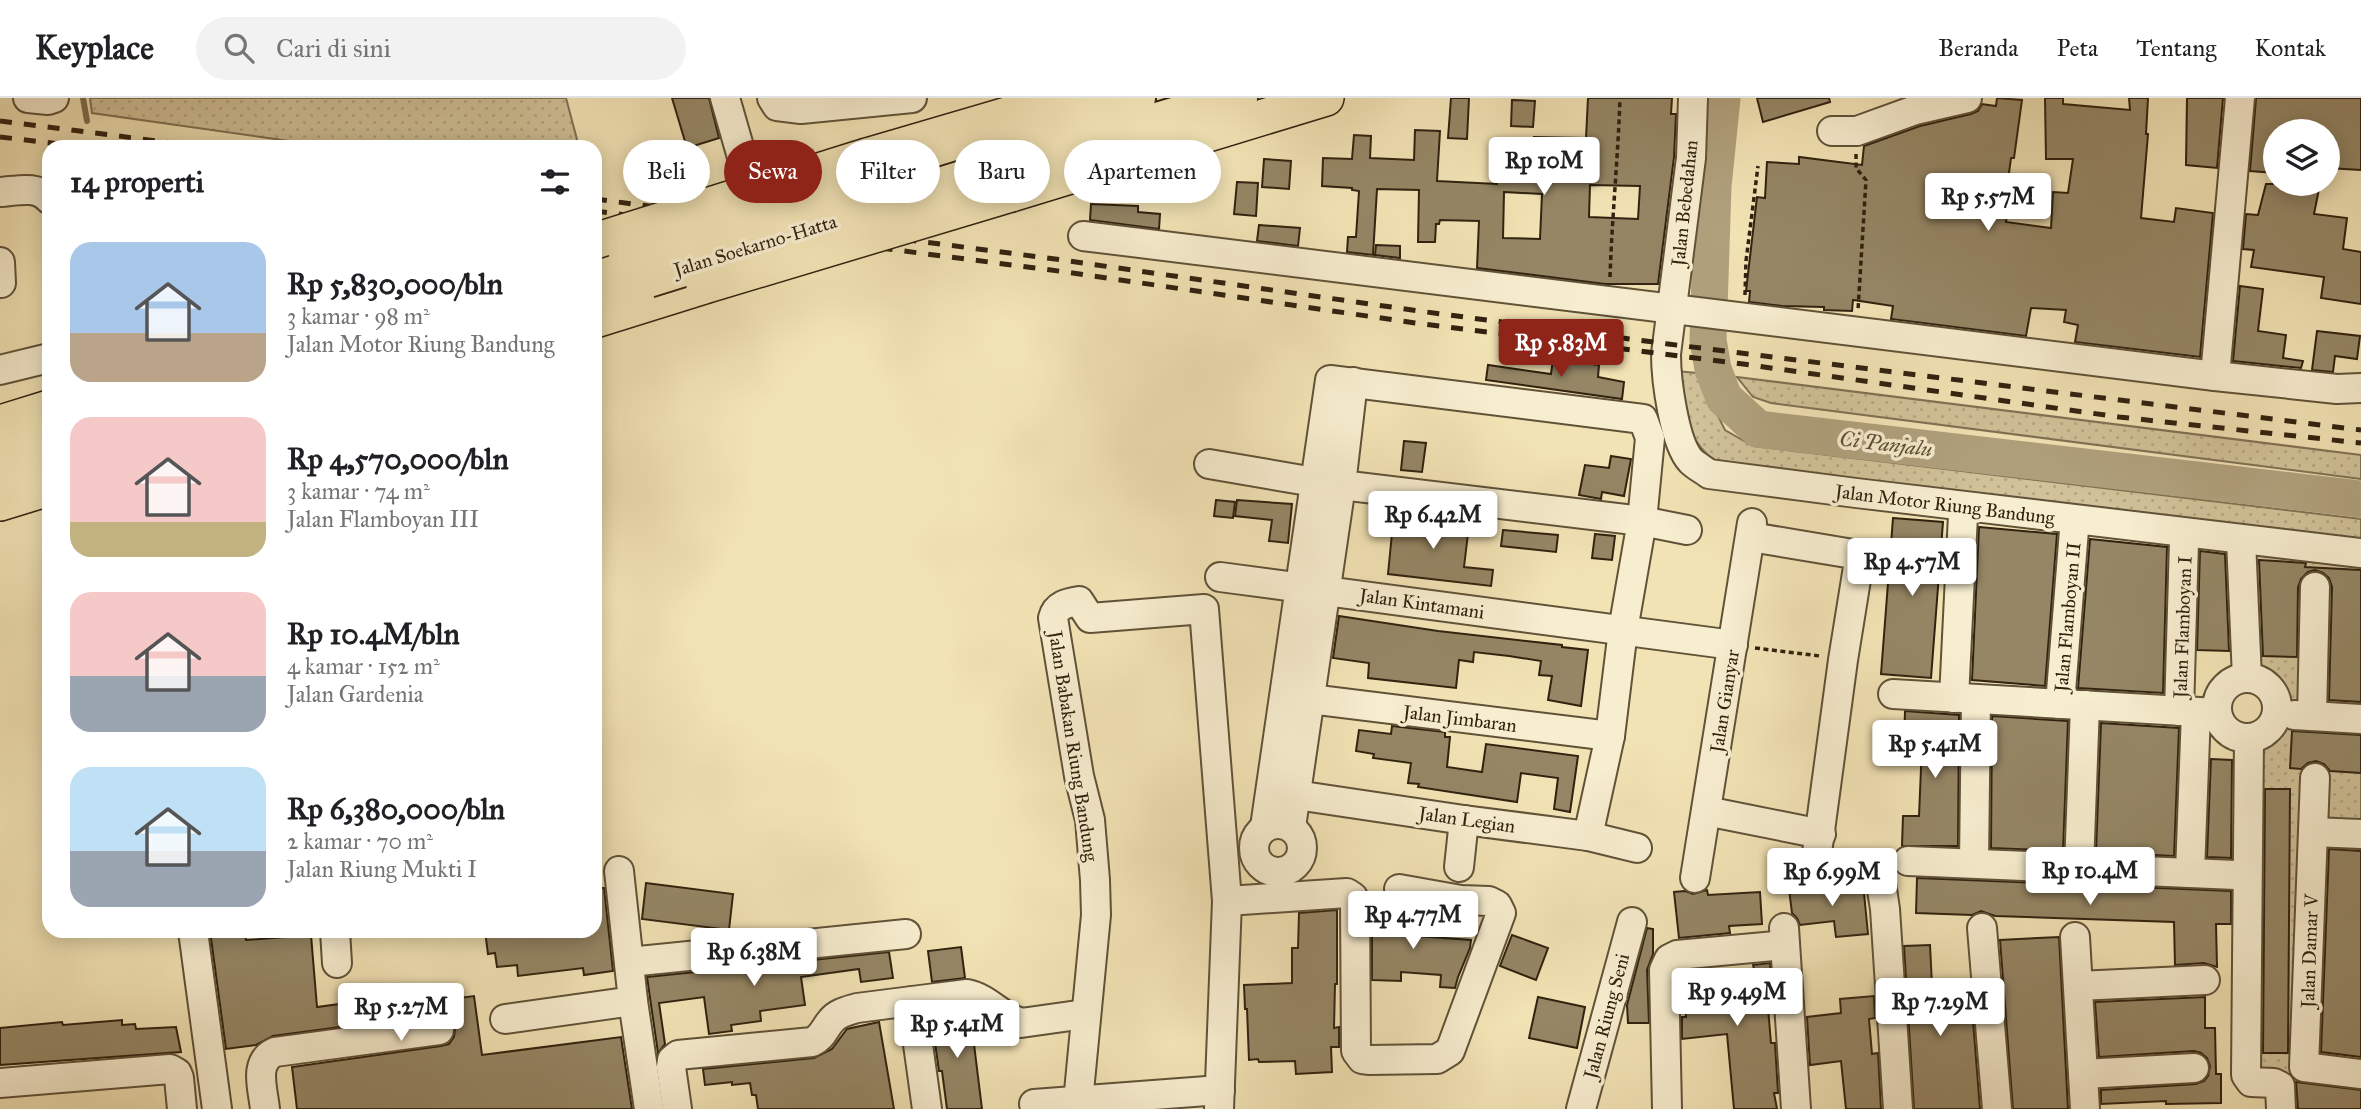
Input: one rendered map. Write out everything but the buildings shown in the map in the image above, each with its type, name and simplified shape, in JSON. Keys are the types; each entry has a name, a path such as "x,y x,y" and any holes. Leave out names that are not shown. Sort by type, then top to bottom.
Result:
{"highway":[{"name":"Jalan Soekarno-Hatta","path":"602,284 617,260 904,167 1136,98"},
{"name":"Jalan Soekarno-Hatta","path":"617,260 966,179 1238,98"},
{"path":"0,447 42,434"},
{"path":"0,479 42,466"}],"main road":[{"name":"Jalan Soekarno-Hatta","path":"822,170 1065,98"},
{"name":"Jalan Soekarno-Hatta","path":"602,318 1326,98"},
{"name":"Jalan Soekarno-Hatta","path":"617,260 730,203"},
{"path":"0,423 42,410"},
{"path":"0,503 42,490"}],"street":[{"path":"28,98 54,98"},
{"path":"725,98 736,140"},
{"path":"772,98 777,106 801,110 912,98"},
{"name":"Jalan Bebedahan","path":"1681,309 1693,98"},
{"path":"1845,131 1967,98"},
{"path":"2215,376 2240,98"},
{"path":"0,192 42,192"},
{"path":"1083,236 2215,376 2337,389 2361,388"},
{"name":"Jalan Motor Riung Bandung","path":"1681,309 1666,354 1666,374 1681,446 1691,462 1709,474 2361,553"},
{"path":"0,370 42,360"},
{"path":"1289,884 1259,863 1270,835 1312,589 1342,381 1643,419 1650,438 1642,521 1623,630 1610,736 1588,836"},
{"path":"1209,464 1328,484 1642,521 1687,530"},
{"path":"1963,515 1965,698 1974,863"},
{"name":"Jalan Gianyar","path":"1695,878 1751,530 1853,554 1859,561 1843,660"},
{"name":"Jalan Flamboyan II","path":"2074,530 2073,705 2079,868"},
{"path":"2241,540 2247,678"},
{"name":"Jalan Flamboyan I","path":"2184,542 2201,712 2190,873"},
{"name":"Jalan Kintamani","path":"1220,577 1733,645"},
{"path":"2312,716 2315,587"},
{"path":"1034,1104 1219,1100 1227,892 1296,795 1310,699 1312,589"},
{"name":"Jalan Babakan Riung Bandung","path":"1078,1102 1096,915 1090,820 1079,776 1053,618 1055,611 1068,603 1079,601 1090,618 1204,609 1227,892"},
{"path":"1814,875 1843,660"},
{"path":"1893,694 2201,712 2236,736 2249,738 2265,731 2278,715 2270,689 2256,679 2247,678 2238,679 2224,688 2216,705 2201,712"},
{"name":"Jalan Jimbaran","path":"1310,699 1610,736"},
{"path":"2278,715 2361,719"},
{"path":"2249,738 2246,1075 2251,1082 2274,1083 2280,1086 2281,1109"},
{"name":"Jalan Damar V","path":"2315,778 2305,1067 2361,1074"},
{"name":"Jalan Legian","path":"1296,795 1588,836 1637,848"},
{"path":"1706,811 1821,834"},
{"path":"1459,867 1464,820"},
{"path":"2313,832 2361,834"},
{"path":"1270,835 1300,838 1302,851 1289,884"},
{"path":"1908,861 2236,875"},
{"path":"619,871 633,1001 649,1109"},
{"path":"1881,883 1898,1109"},
{"path":"1227,892 1289,884 1353,897 1356,1051 1362,1059 1370,1060 1437,1059 1450,1051 1501,913 1497,905 1489,901 1461,900 1399,888"},
{"name":"Jalan Riung Seni","path":"1581,1109 1632,922"},
{"path":"1982,928 1997,1109"},
{"path":"629,962 906,934"},
{"path":"1667,1109 1664,970 1669,959 1677,955 1784,937 1796,1109"},
{"path":"2075,937 2085,1109"},
{"path":"193,938 216,1109"},
{"path":"335,938 337,963"},
{"path":"2078,986 2205,981"},
{"path":"677,1109 671,1066 672,1060 678,1055 812,1042 822,1035 832,1019 842,1012 857,1008 967,994 975,995 1011,1020 1021,1023 1085,1014"},
{"path":"912,1000 927,1109"},
{"path":"505,1019 633,1001"},
{"path":"265,1109 260,1065 266,1056 275,1052 439,1030"},
{"path":"2083,1074 2194,1068"},
{"path":"0,1083 170,1069 177,1073 179,1078 182,1109"}],"path":[{"path":"1609,300 1612,202 1617,184 1620,98"},
{"path":"1845,131 1856,168 1866,180 1856,332"},
{"path":"1742,318 1758,166"},
{"path":"1733,645 1843,660"}],"shaded area":[{"path":"90,98 566,98 577,140 282,140 92,113"},
{"path":"1676,371 1707,374 1711,402 1725,430 1753,446 2361,519 2361,540 1717,463 1691,433"},
{"path":"1737,377 2361,455 2361,479 1771,403 1753,397"},
{"path":"2247,548 2361,562 2361,1109 2285,1109 2257,1079 2258,741 2276,726 2282,708 2276,689 2258,675"}],"waterway":[{"path":"83,98 87,121"},
{"name":"Ci Panjalu","path":"1722,98 1713,186 1708,340 1713,369 1724,398 1758,429 2361,499"}],"railway":[{"path":"0,121 150,140"},
{"path":"0,137 42,142"},
{"path":"602,200 1055,259 1668,344 2361,430"},
{"path":"602,212 1066,272 1415,323 1743,364 2119,417 2361,443"}]}
